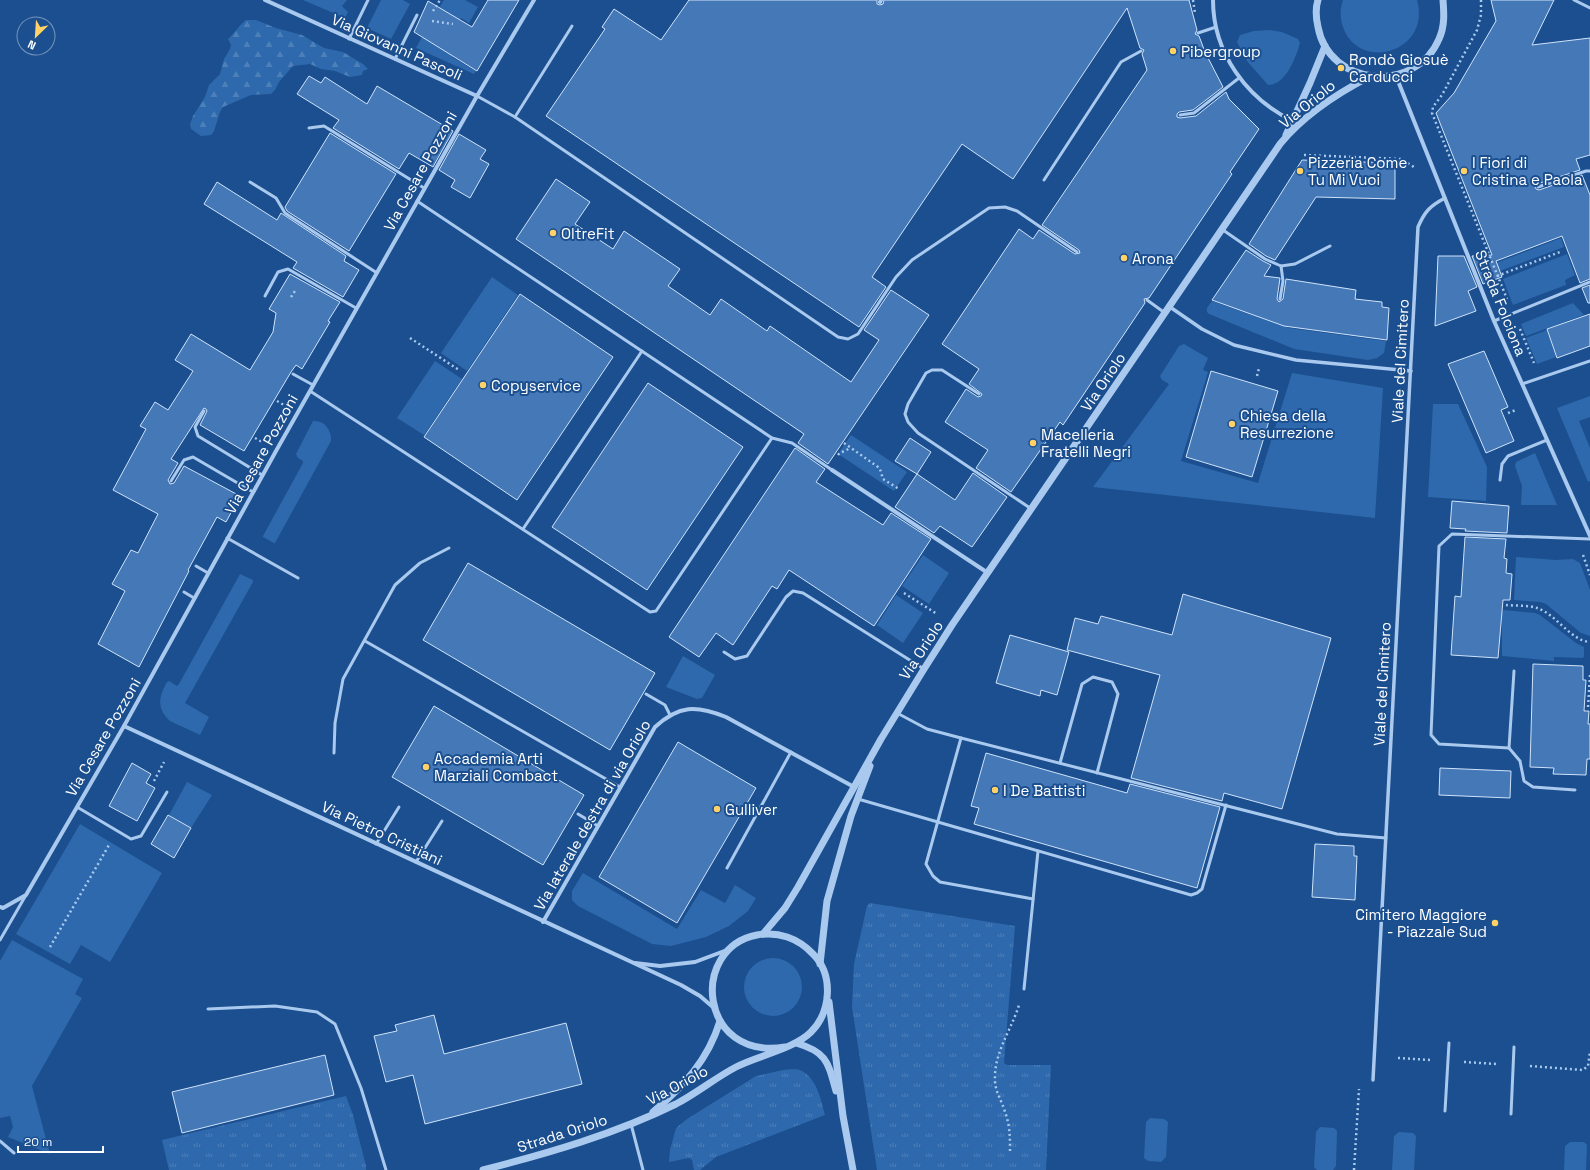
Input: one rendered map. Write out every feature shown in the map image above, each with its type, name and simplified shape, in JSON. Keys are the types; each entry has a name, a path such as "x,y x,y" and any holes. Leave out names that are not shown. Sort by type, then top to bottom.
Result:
{"street":[{"name":"Via Giovanni Pascoli","path":"265,0 476,96"},
{"name":"Via Cesare Pozzoni","path":"26,896 124,726 227,538 476,96 534,0"},
{"path":"1213,0 1216,27 1221,45 1239,78 1263,103 1277,113 1296,122"},
{"path":"1318,0 1316,18 1319,33 1325,46 1336,60 1352,70 1369,77 1382,78 1396,76 1414,68 1429,56 1441,33 1444,20 1443,0"},
{"name":"Via Oriolo","path":"763,934 785,908 881,740 952,625 1296,122 1325,46"},
{"name":"Strada Folciona","path":"1396,76 1494,321 1590,538"},
{"name":"Via Oriolo","path":"1296,122 1344,90 1369,77"},
{"name":"Viale del Cimitero","path":"1373,1080 1418,227 1422,217 1431,205 1445,198"},
{"path":"1170,307 1202,329 1234,345 1296,360 1411,371"},
{"path":"832,470 988,573"},
{"name":"Via laterale destra di via Oriolo","path":"543,922 655,727 670,714 682,709 690,708 718,714 854,787"},
{"name":"Via Pietro Cristiani","path":"124,726 681,985 700,996 714,1008"},
{"name":"Via Oriolo","path":"820,964 827,901 851,816 881,740"},
{"path":"0,907 3,908 26,896"},
{"path":"828,989 822,1017 811,1032 796,1043 773,1049 748,1045 732,1035 720,1021 714,1008 712,995 712,983 719,964 730,949 746,939 763,934 778,934 792,938 808,949 820,964 828,989 843,1116 853,1170"},
{"name":"Via Pietro Cristiani","path":"630,962 660,966 696,962 730,949"},
{"name":"Via Oriolo","path":"648,1116 673,1095 700,1065 716,1036 720,1021"},
{"path":"796,1043 810,1047 821,1054 828,1064 843,1116"},
{"name":"Via Oriolo","path":"648,1116 694,1094 734,1068 785,1047"},
{"name":"Strada Oriolo","path":"483,1170 555,1151 631,1124 648,1116"}],"lane":[{"path":"349,38 368,0"},
{"path":"1574,0 1590,8"},
{"path":"395,59 417,15"},
{"path":"515,117 572,26"},
{"path":"1198,34 1216,27"},
{"path":"1044,180 1121,62 1141,51"},
{"path":"1180,114 1194,113 1239,78"},
{"path":"476,96 515,117 838,337 848,339 858,334 896,277 912,260 989,208 1005,207 1017,211 1077,252"},
{"path":"309,128 324,126 424,188"},
{"path":"1538,187 1586,170 1590,171"},
{"path":"250,182 276,198 285,214 377,273"},
{"path":"417,201 772,438 792,443 832,470"},
{"path":"1223,230 1265,259 1281,266 1295,264 1330,246"},
{"path":"1280,299 1283,282 1281,266"},
{"path":"264,296 278,272 288,269 356,308"},
{"path":"1494,321 1590,282"},
{"path":"1147,300 1166,314"},
{"path":"522,529 642,351"},
{"path":"1522,384 1590,361"},
{"path":"979,394 942,370 932,370 926,373 908,404 905,414 908,422 918,433 1032,510"},
{"path":"293,374 313,385"},
{"path":"310,391 650,612 656,611 772,438"},
{"path":"204,411 195,427 198,436 262,476"},
{"path":"1500,480 1502,464 1508,456 1547,440"},
{"path":"171,481 184,460 193,457 253,492"},
{"path":"1509,748 1439,744 1431,735 1439,546 1452,534 1590,538"},
{"path":"227,538 298,578"},
{"path":"334,753 336,724 343,679 395,585 420,563 449,548"},
{"path":"196,566 208,573"},
{"path":"724,652 734,659 747,656 786,597 793,591 803,592 924,669"},
{"path":"184,592 194,598"},
{"path":"365,641 620,787"},
{"path":"1514,671 1509,748 1520,761 1524,781 1533,787 1575,790"},
{"path":"1060,763 1082,684 1093,677 1112,682 1118,694 1097,773"},
{"path":"646,694 665,705 670,714"},
{"path":"897,713 927,729 1226,806 1337,834 1386,838"},
{"path":"961,738 926,864 933,876 940,882 1033,899"},
{"path":"727,868 790,752"},
{"path":"77,807 131,839 141,836 167,792"},
{"path":"857,799 1191,895 1202,889 1226,806"},
{"path":"376,844 399,807"},
{"path":"578,814 598,826"},
{"path":"416,862 442,821"},
{"path":"1024,989 1038,851"},
{"path":"0,940 26,896"},
{"path":"208,1009 275,1006 317,1012 335,1024 361,1088 386,1170"},
{"path":"1445,1111 1449,1042"},
{"path":"1510,1114 1514,1047"},
{"path":"631,1124 643,1170"},
{"path":"0,1141 14,1153"}],"path":[{"path":"1481,0 1481,15 1477,30 1442,94 1433,106 1432,112 1497,276 1541,378"},
{"path":"1304,155 1401,159 1415,168"},
{"path":"1497,276 1560,252"},
{"path":"410,338 459,370"},
{"path":"844,443 880,469 883,479 899,489"},
{"path":"838,455 841,452 848,450 850,447"},
{"path":"904,593 952,625"},
{"path":"1506,605 1537,607 1548,613 1581,640 1590,642"},
{"path":"1588,707 1590,675"},
{"path":"50,947 117,831"},
{"path":"1010,1151 1010,1130 1006,1112 997,1093 995,1067 1002,1044 1016,1014 1024,989"},
{"path":"1354,1170 1359,1079 1373,1080"}],"green space":[{"path":"303,0 347,0 342,6 348,12 345,18"},
{"path":"381,0 403,0 410,4 391,39 367,28"},
{"path":"444,0 465,0 478,7 469,23 461,18 459,21 434,16"},
{"path":"1343,0 1417,0 1419,18 1414,33 1404,44 1390,51 1376,52 1362,49 1350,39 1342,24 1341,6"},
{"path":"246,20 256,20 276,28 302,35 324,48 343,52 363,64 368,69 363,71 362,75 350,77 335,71 321,69 310,64 293,66 271,94 251,95 223,107 211,135 201,136 191,129 190,124 193,116 205,97 209,85 220,74 224,59 231,45 228,39"},
{"path":"428,26 462,40 452,57 476,71 474,74 416,48"},
{"path":"1270,30 1282,32 1298,39 1300,43 1293,62 1285,75 1274,84 1268,85 1247,61 1237,42 1240,35 1254,31"},
{"path":"1561,238 1564,247 1500,271 1496,263"},
{"path":"1567,254 1575,275 1565,280 1566,285 1513,305 1503,279"},
{"path":"492,277 518,295 467,371 441,353"},
{"path":"1212,301 1289,328 1386,341 1384,353 1377,358 1368,360 1294,349 1209,314 1207,312 1207,308"},
{"path":"1573,303 1584,315 1526,336 1521,324"},
{"path":"1547,330 1556,357 1537,364 1526,338"},
{"path":"1184,344 1208,358 1203,370 1208,372 1181,461 1258,483 1292,373 1383,388 1375,518 1093,487 1169,384 1162,380 1160,376 1179,346"},
{"path":"435,361 462,379 424,435 397,418"},
{"path":"1590,396 1590,417 1579,421 1590,448 1590,481 1588,482 1557,408"},
{"path":"1433,404 1458,404 1487,467 1486,501 1428,497"},
{"path":"313,421 321,422 327,427 331,441 274,543 263,536 303,463 303,461 298,458 296,454"},
{"path":"851,435 907,472 894,491 838,454"},
{"path":"1535,453 1557,505 1521,505 1522,486 1515,466 1516,462"},
{"path":"923,555 949,573 929,604 902,586"},
{"path":"1516,557 1556,560 1573,559 1580,563 1590,590 1590,636 1581,633 1546,604 1540,602 1514,600"},
{"path":"240,574 253,580 253,582 185,703 209,717 200,735 170,721 162,711 160,702 162,692 169,681 177,686 179,684"},
{"path":"896,595 923,613 903,643 877,625"},
{"path":"1504,610 1535,613 1540,615 1576,643 1584,647 1584,657 1554,657 1554,661 1502,656 1502,612"},
{"path":"683,656 715,675 702,698 697,699 666,687"},
{"path":"187,782 212,795 191,828 169,815"},
{"path":"80,824 162,873 110,962 81,945 70,964 16,934"},
{"path":"583,873 677,929 701,890 725,903 735,885 756,898 748,911 729,926 706,937 671,946 652,944 578,906 572,900 572,891"},
{"path":"870,903 1015,926 1004,1063 1007,1065 1051,1065 1046,1170 877,1170 852,1007 854,964 867,906"},
{"path":"12,940 83,979 75,994 82,998 32,1086 50,1154 8,1137 13,1127 10,1116 0,1118 0,961"},
{"path":"773,958 784,960 794,966 800,976 802,987 800,998 794,1008 784,1014 773,1016 762,1014 752,1008 746,998 744,987 746,976 752,966 762,960"},
{"path":"792,1069 802,1071 811,1079 818,1090 825,1115 716,1157 700,1170 694,1170 692,1160 689,1158 669,1162 670,1150 676,1128 687,1119 756,1076"},
{"path":"346,1096 353,1115 366,1170 169,1170 162,1140"},
{"path":"1150,1118 1164,1119 1168,1122 1166,1157 1161,1162 1148,1161 1144,1158 1146,1122"},
{"path":"1320,1127 1334,1128 1337,1131 1336,1166 1333,1170 1317,1170 1314,1167 1316,1132"},
{"path":"1399,1132 1413,1133 1416,1136 1414,1170 1392,1170 1394,1136"},
{"path":"1570,1142 1584,1142 1587,1145 1586,1170 1564,1170 1565,1146"}],"building":[{"path":"488,0 519,0 477,71 414,32 428,1 472,27"},
{"path":"689,0 877,0 877,4 880,5 883,4 884,0 1189,0 1197,30 1195,34 1199,36 1205,52 1223,87 1193,110 1179,112 1177,117 1196,116 1226,92 1229,99 1259,129 1230,172 1232,174 1149,298 1144,299 1145,303 1063,425 1060,422 1011,492 976,468 988,450 945,422 966,389 978,397 982,394 969,384 979,369 942,344 1019,229 1033,239 1039,230 1075,254 1080,253 1079,250 1042,225 1147,70 1142,54 1144,50 1140,48 1127,8 1013,179 962,144 872,277 886,287 859,327 546,116 605,29 602,27 614,9 661,40"},
{"path":"1491,0 1554,0 1532,45 1590,38 1590,155 1576,159 1580,170 1537,184 1535,187 1539,190 1582,175 1590,195 1590,279 1580,283 1562,236 1496,261 1502,277 1483,284 1472,256 1492,255 1436,113 1454,93 1496,21"},
{"path":"309,76 321,83 325,77 367,104 377,86 453,131 433,167 409,153 399,169 333,128 339,120 297,94"},
{"path":"330,133 396,174 349,251 287,211 285,207"},
{"path":"459,134 486,150 480,159 489,164 470,198 451,187 455,180 439,170"},
{"path":"1302,160 1395,163 1395,199 1316,197 1275,260 1266,256 1249,244"},
{"path":"556,179 590,202 575,224 613,249 624,231 680,269 668,286 710,315 721,299 767,331 770,326 851,382 879,340 864,330 891,290 929,315 828,464 798,443 804,434 516,239"},
{"path":"217,182 277,220 281,213 346,256 344,261 359,270 343,297 293,268 297,262 204,204"},
{"path":"1246,250 1271,265 1264,276 1280,278 1277,299 1279,302 1283,299 1286,279 1356,290 1355,299 1382,302 1382,307 1389,308 1387,340 1284,326 1212,300"},
{"path":"1438,256 1464,256 1477,287 1468,291 1476,311 1435,326"},
{"path":"290,274 340,302 302,369 296,365 291,372 244,451 200,425 207,411 204,408 171,459 178,463 168,480 170,484 174,483 184,466 240,496 226,522 217,517 188,570 189,571 139,667 98,644 125,591 112,584 131,550 138,553 158,514 113,490 146,429 140,426 155,402 168,410 193,371 175,360 191,334 250,370 273,332 276,313 269,309"},
{"path":"1590,285 1590,303 1588,303 1582,288"},
{"path":"520,294 613,357 517,500 424,437"},
{"path":"1590,314 1590,346 1557,358 1547,329"},
{"path":"1484,351 1508,407 1501,410 1514,441 1486,453 1448,364"},
{"name":"Chiesa della Resurrezione","path":"1211,371 1278,391 1252,477 1186,457"},
{"path":"648,383 743,447 647,590 552,527"},
{"path":"910,438 931,452 917,474 895,461"},
{"path":"795,448 825,469 816,482 883,525 891,513 931,539 874,626 789,570 777,589 772,586 733,645 716,633 699,657 669,637"},
{"path":"973,473 1007,497 972,547 940,526 934,533 895,507 917,474 955,500"},
{"path":"1452,501 1509,506 1507,533 1465,531 1466,529 1450,528"},
{"path":"1465,537 1506,539 1504,558 1507,559 1506,573 1512,574 1510,600 1503,600 1498,658 1451,655 1455,596 1461,597"},
{"path":"468,563 655,673 610,750 423,640"},
{"path":"1183,594 1331,638 1282,809 1224,793 1222,801 1131,778 1160,675 1067,650 1075,618 1098,624 1101,616 1172,635"},
{"path":"1010,635 1069,652 1057,695 1041,690 1040,696 996,683"},
{"path":"1533,664 1583,666 1583,680 1586,680 1584,711 1589,711 1588,724 1590,724 1590,759 1587,759 1586,775 1553,774 1554,768 1530,767"},
{"path":"434,706 584,795 543,865 392,777"},
{"path":"678,742 756,788 677,923 599,877"},
{"path":"986,753 1127,793 1130,784 1220,807 1197,888 974,824 979,808 971,806"},
{"path":"132,763 151,774 146,783 155,788 137,821 109,806"},
{"path":"1440,768 1511,771 1510,798 1439,795"},
{"path":"168,815 191,828 174,858 151,844"},
{"path":"1315,844 1354,846 1354,856 1357,856 1355,900 1312,897"},
{"path":"434,1015 444,1054 566,1023 582,1084 425,1124 413,1075 386,1082 374,1036 397,1031 395,1025"},
{"path":"325,1055 334,1095 182,1133 172,1092"}],"place":[{"name":"Pibergroup","path":"1173,51"},
{"name":"Rondò Giosuè Carducci","path":"1341,68"},
{"name":"Pizzeria Come Tu Mi Vuoi","path":"1300,171"},
{"name":"I Fiori di Cristina e Paola","path":"1464,171"},
{"name":"OltreFit","path":"553,233"},
{"name":"Arona","path":"1124,258"},
{"name":"Copyservice","path":"483,385"},
{"name":"Chiesa della Resurrezione","path":"1232,424"},
{"name":"Macelleria Fratelli Negri","path":"1033,443"},
{"name":"Accademia Arti Marziali Combact","path":"426,767"},
{"name":"I De Battisti","path":"995,790"},
{"name":"Gulliver","path":"717,809"},
{"name":"Cimitero Maggiore - Piazzale Sud","path":"1495,923"}]}
